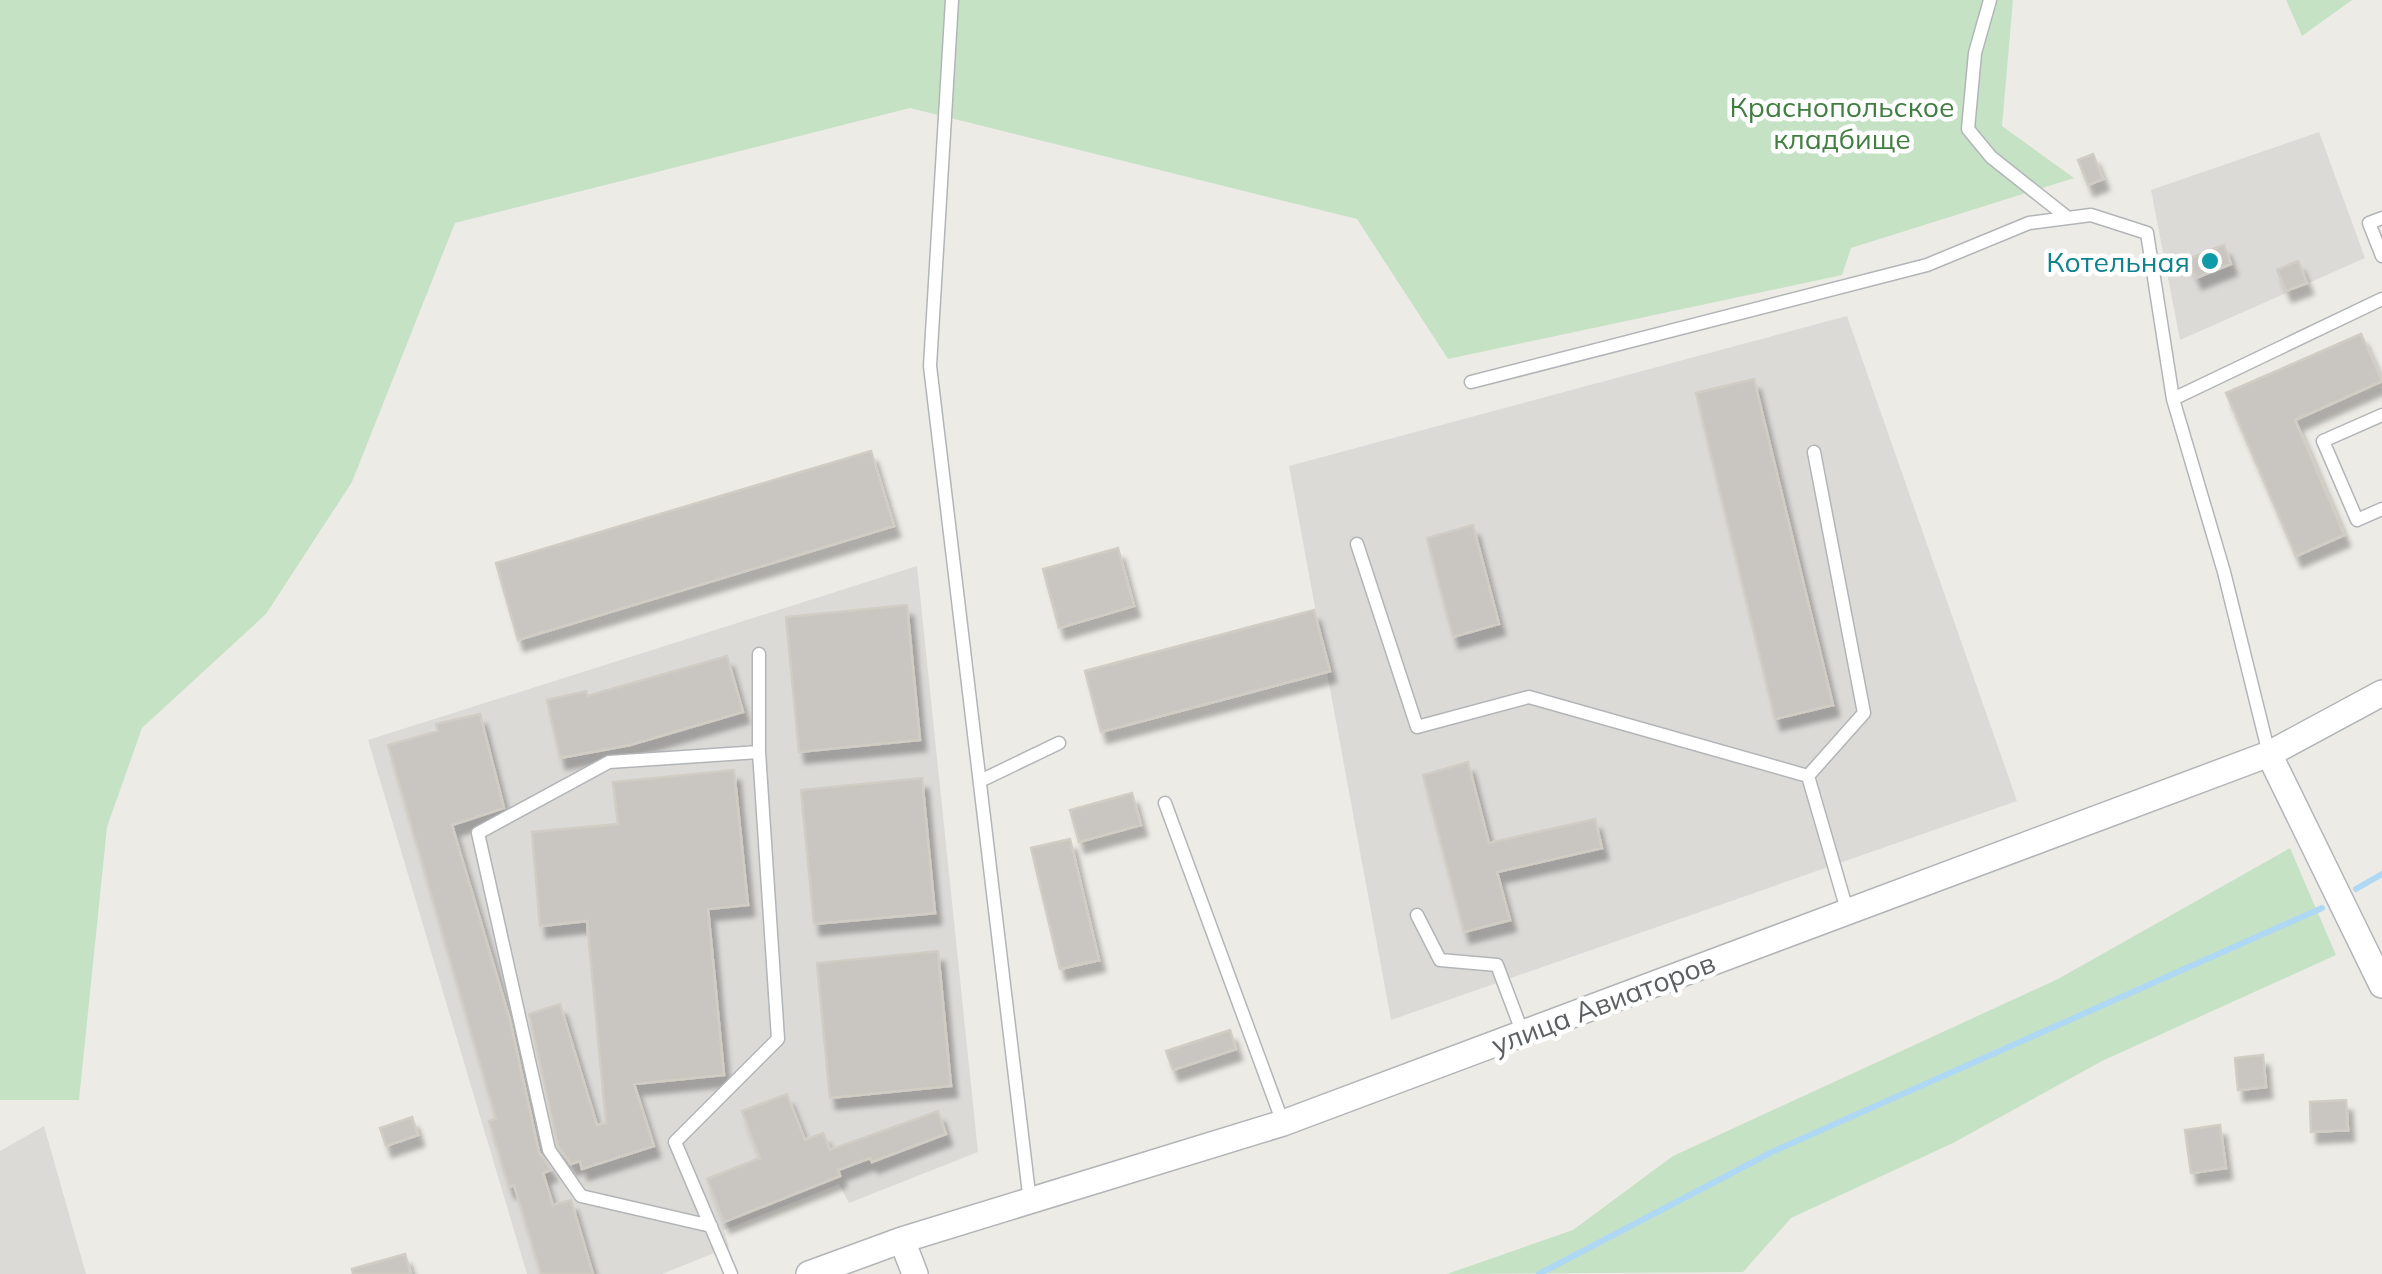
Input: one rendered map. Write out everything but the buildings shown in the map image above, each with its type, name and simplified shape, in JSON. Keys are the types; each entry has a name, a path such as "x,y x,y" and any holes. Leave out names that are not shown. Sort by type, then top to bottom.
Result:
{"street":[{"name":"улица Авиаторов","path":"809,1274 902,1240 1283,1123 2268,754 2382,693"},
{"path":"2268,754 2382,985"},
{"path":"902,1240 914,1274"}],"lane":[{"path":"952,0 930,366 1030,1202"},
{"path":"1990,0 1975,53 1968,129 1990,157 2068,218"},
{"path":"1471,382 1927,265 2030,223 2090,215 2147,233 2173,399 2224,572 2268,754"},
{"path":"2382,218 2370,224 2382,256"},
{"path":"2173,399 2382,298"},
{"path":"2382,415 2322,442 2357,520 2382,509"},
{"path":"1808,776 1864,712 1814,452"},
{"path":"1357,544 1416,727 1529,697 1808,776"},
{"path":"731,1274 675,1142 778,1039 760,752 758,654"},
{"path":"980,781 1059,743"},
{"path":"710,1226 581,1196 549,1150 478,834 609,762 760,752"},
{"path":"1808,776 1847,910"},
{"path":"1165,803 1283,1123"},
{"path":"1417,915 1440,960 1496,965 1523,1034"}],"shaded area":[{"path":"2319,132 2365,258 2180,340 2151,190"},
{"path":"1847,316 2017,801 1391,1020 1289,466"},
{"path":"917,566 978,1152 849,1203 839,1184 724,1230 729,1247 662,1274 527,1274 368,740"},
{"path":"44,1126 86,1274 0,1274 0,1151"}],"green space":[{"name":"Краснопольское кладбище","path":"0,0 2013,0 2002,126 2074,178 1851,248 1842,275 1448,359 1357,219 910,108 455,223 352,482 266,614 142,728 107,827 79,1100 0,1100"},
{"path":"2286,0 2352,0 2302,36"},
{"path":"2290,848 2336,955 2102,1061 1953,1143 1791,1218 1743,1272 1447,1274 1573,1230 1673,1156 2058,979"}],"waterway":[{"path":"2356,889 2382,874"},
{"path":"1539,1274 1772,1152 2322,908"}],"place":[{"name":"Котельная","path":"2210,261"}]}
